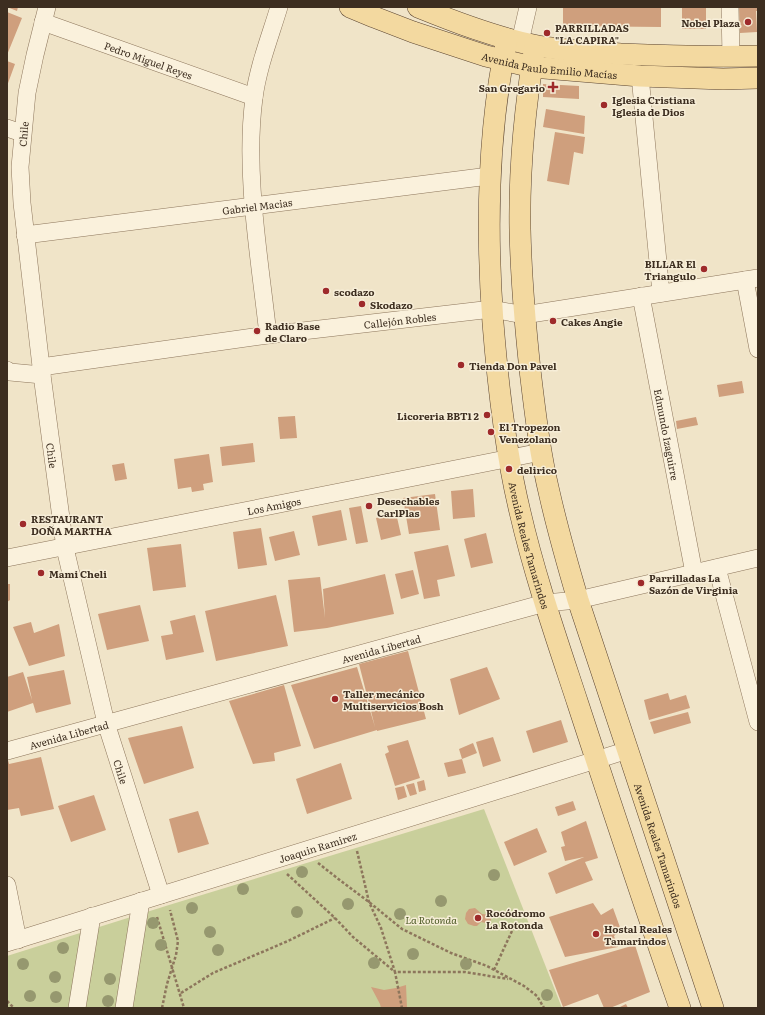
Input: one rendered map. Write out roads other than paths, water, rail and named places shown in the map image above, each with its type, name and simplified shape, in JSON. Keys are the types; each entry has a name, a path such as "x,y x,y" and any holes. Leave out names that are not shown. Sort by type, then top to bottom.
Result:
{"main road":[{"name":"Avenida Paulo Emilio Macías","path":"350,7 374,18 413,32 502,60 532,67 640,76 723,79 758,78"},
{"name":"Avenida Paulo Emilio Macías","path":"418,7 521,42 600,53 727,57 758,56"},
{"name":"Avenida Reales Tamarindos","path":"680,1008 544,603 519,511 509,458 496,357 492,309 489,176 494,116 502,60 521,42 532,67 524,131 520,195 524,315 541,452 558,533 578,600 713,1008"}],"street":[{"path":"268,335 254,206 252,119 254,97 261,67 279,7"},
{"name":"Avenida Reales Tamarindos","path":"521,42 528,7"},
{"path":"723,79 727,57 730,7"},
{"name":"Pedro Miguel Reyes","path":"45,14 254,97"},
{"name":"Chile","path":"45,14 27,93 15,130 21,174 25,234 65,548 106,723 165,900"},
{"path":"640,76 661,293"},
{"name":"Gabriel Macias","path":"25,234 489,176"},
{"path":"751,279 758,349"},
{"name":"Callejón Robles","path":"7,370 10,372 42,371 268,335 492,309 524,315 751,279"},
{"name":"Edmundo Izaguirre","path":"641,296 694,573"},
{"name":"Los Amigos","path":"7,558 65,548 541,452"},
{"name":"Avenida Libertad","path":"7,751 544,603 578,600 758,558"},
{"path":"717,568 758,722"},
{"name":"Joaquin Ramirez","path":"12,941 141,901 165,900 628,750"},
{"path":"7,885 12,941"},
{"path":"124,1008 141,901"},
{"path":"77,1008 92,916"}],"place":[{"name":"Nobel Plaza","path":"748,22"},
{"name":"PARRILLADAS \"LA CAPIRA\"","path":"547,33"},
{"name":"San Gregario","path":"553,87"},
{"name":"Iglesia Cristiana Iglesia de Dios","path":"604,105"},
{"name":"BILLAR El Triangulo","path":"704,269"},
{"name":"scodazo","path":"326,291"},
{"name":"Skodazo","path":"362,304"},
{"name":"Cakes Angie","path":"553,321"},
{"name":"Radio Base de Claro","path":"257,331"},
{"name":"Tienda Don Pavel","path":"461,365"},
{"name":"Licoreria BBT1 2","path":"487,415"},
{"name":"El Tropezon Venezolano","path":"491,432"},
{"name":"delirico","path":"509,469"},
{"name":"Desechables CarlPlas","path":"369,506"},
{"name":"RESTAURANT DOÑA MARTHA","path":"23,524"},
{"name":"Mami Cheli","path":"41,573"},
{"name":"Parrilladas La Sazón de Virginia","path":"641,583"},
{"name":"Taller mecánico Multiservicios Bosh","path":"335,699"},
{"name":"Rocódromo La Rotonda","path":"478,918"},
{"name":"Hostal Reales Tamarindos","path":"596,934"}],"park label":[{"name":"La Rotonda","path":"431,919"}]}
